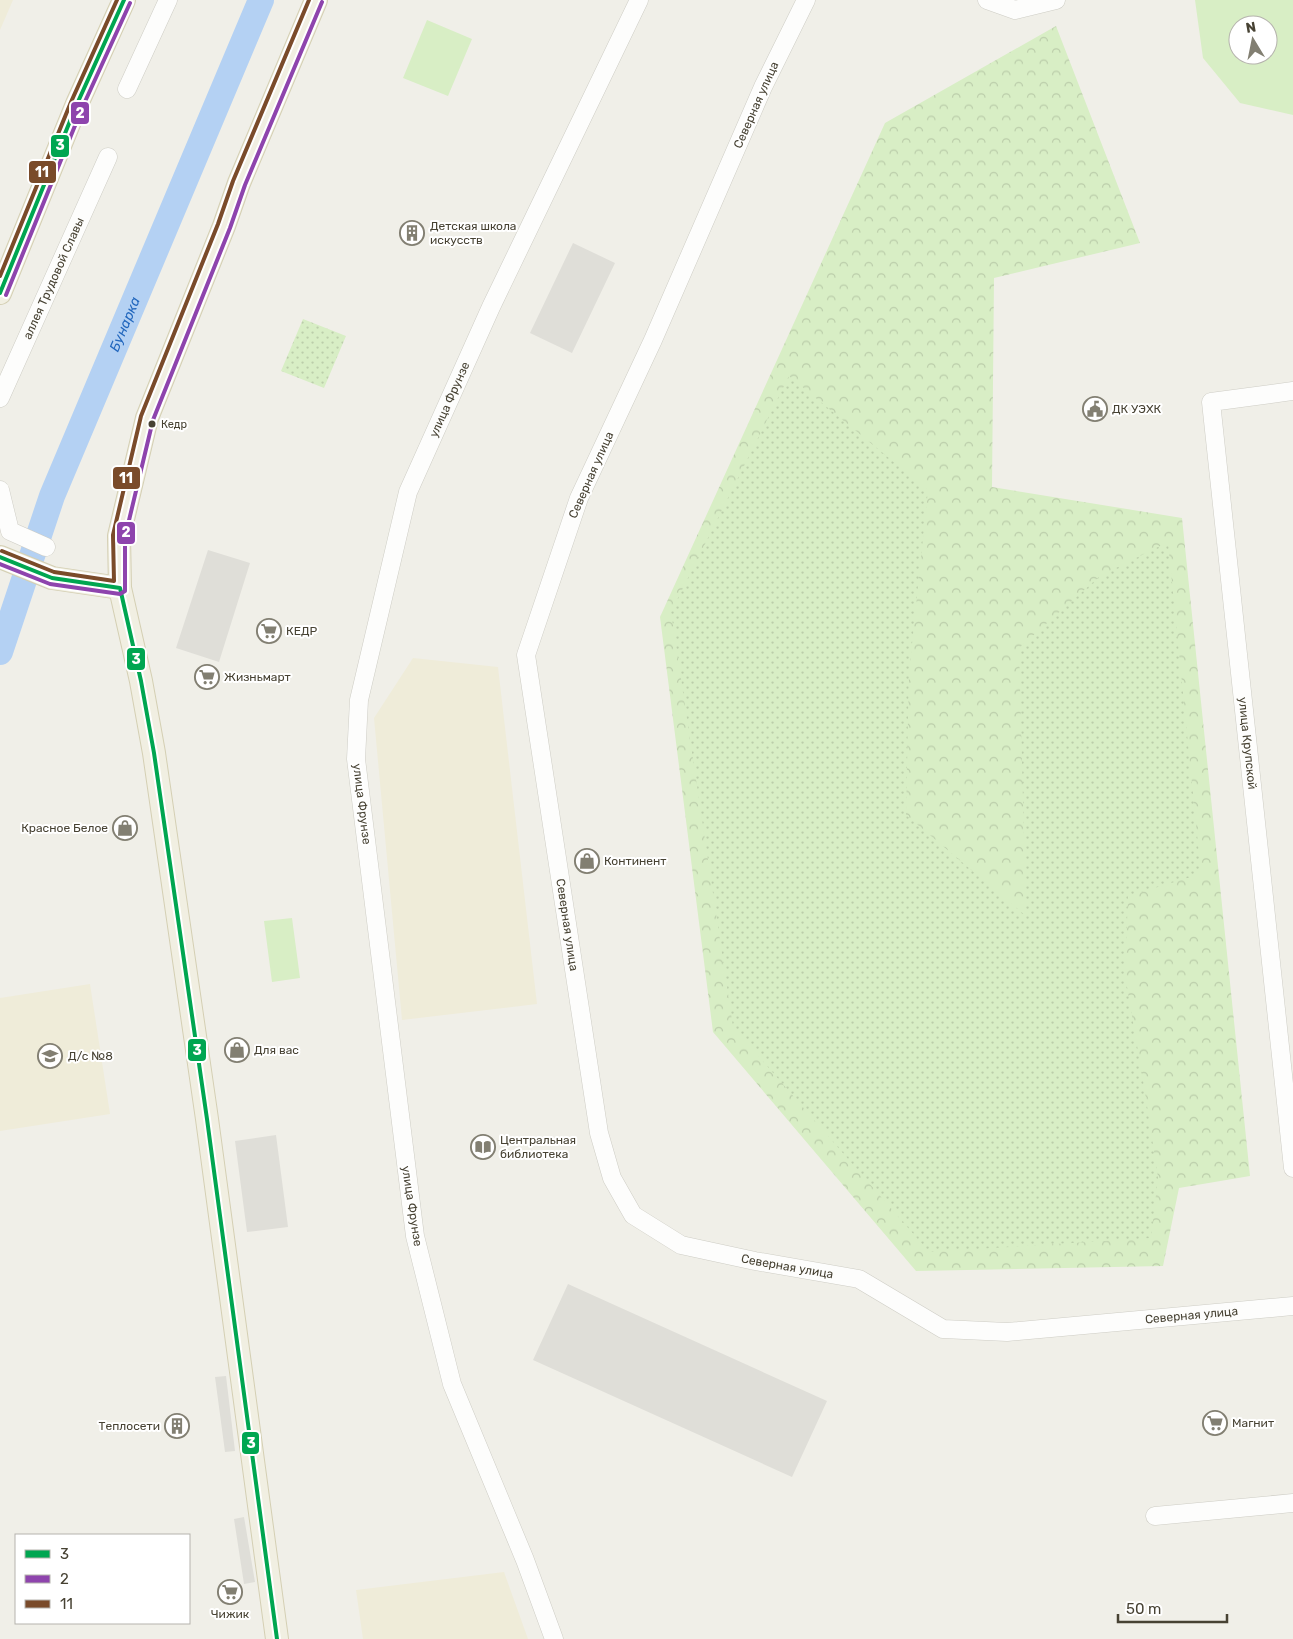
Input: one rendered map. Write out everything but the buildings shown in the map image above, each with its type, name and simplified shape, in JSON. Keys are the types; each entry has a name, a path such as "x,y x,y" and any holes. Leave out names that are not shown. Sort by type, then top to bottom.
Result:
{"main road":[{"path":"0,293 77,104 124,0"},
{"path":"278,1639 208,1127 154,753 141,681 120,588 119,536 147,418 224,226 239,182 316,0"},
{"path":"0,557 52,578 120,588"}],"street":[{"path":"127,89 168,0"},
{"name":"улица Фрунзе","path":"554,1639 525,1560 452,1384 415,1236 356,759 358,700 408,492 490,306 639,0"},
{"name":"Северная улица","path":"806,0 763,88 653,340 578,498 526,656 599,1133 612,1178 633,1215 681,1245 755,1261 859,1279 943,1329 1007,1332 1293,1306"},
{"path":"987,0 1015,10 1056,0"},
{"name":"аллея Трудовой Славы","path":"0,398 108,157"},
{"name":"улица Крупской","path":"1293,391 1211,402 1293,1168"},
{"path":"0,490 2,506 10,530 46,547"},
{"path":"1155,1516 1293,1503"}],"shaded area":[{"path":"0,0 13,0 0,30"},
{"path":"573,243 615,263 572,353 530,333"},
{"path":"208,550 250,563 219,662 176,648"},
{"path":"413,658 498,667 537,1004 402,1020 374,718"},
{"name":"Д/с №8","path":"90,984 110,1114 0,1131 0,998"},
{"path":"276,1135 288,1227 247,1232 235,1141"},
{"path":"568,1284 827,1401 792,1477 533,1360"},
{"path":"226,1376 235,1451 225,1452 215,1377"},
{"path":"244,1517 255,1582 244,1584 234,1519"},
{"path":"504,1572 528,1639 363,1639 356,1590"}],"green space":[{"path":"1195,0 1293,0 1293,115 1240,103 1203,58"},
{"path":"427,20 472,39 448,96 403,78"},
{"path":"1056,26 1140,243 994,278 992,487 1182,518 1250,1176 1179,1188 1163,1266 916,1271 713,1032 660,617 885,123"},
{"path":"303,319 346,336 324,388 281,371"},
{"path":"789,376 928,490 909,673 906,815 1026,916 1019,648 1100,576 1168,542 1201,874 1128,896 1125,975 1158,1177 1151,1238 929,1252 733,1027 671,612"},
{"path":"292,918 300,978 272,982 264,921"}],"waterway":[{"name":"Бунарка","path":"0,652 52,496 261,0"}],"transit line":[{"name":"11","path":"0,276 71,102 117,0"},
{"name":"3","path":"0,293 77,104 124,0"},
{"name":"11","path":"2,551 54,572 114,581 113,535 141,416 218,224 233,181 309,0"},
{"name":"2","path":"0,564 50,584 120,594 125,591 125,537 153,420 230,228 245,185 322,2"},
{"name":"2","path":"6,295 83,106 130,3"},
{"name":"3","path":"0,557 52,578 120,588 141,681 154,753 207,1119 277,1639"}],"place":[{"name":"Детская школа искусств","path":"412,233"},
{"name":"ДК УЭХК","path":"1095,409"},
{"name":"Кедр","path":"152,424"},
{"name":"КЕДР","path":"269,631"},
{"name":"Жизньмарт","path":"207,677"},
{"name":"Красное Белое","path":"125,828"},
{"name":"Континент","path":"587,861"},
{"name":"Для вас","path":"237,1050"},
{"name":"Д/с №8","path":"50,1056"},
{"name":"Центральная библиотека","path":"483,1147"},
{"name":"Магнит","path":"1215,1423"},
{"name":"Теплосети","path":"177,1426"},
{"name":"Чижик","path":"230,1592"}]}
